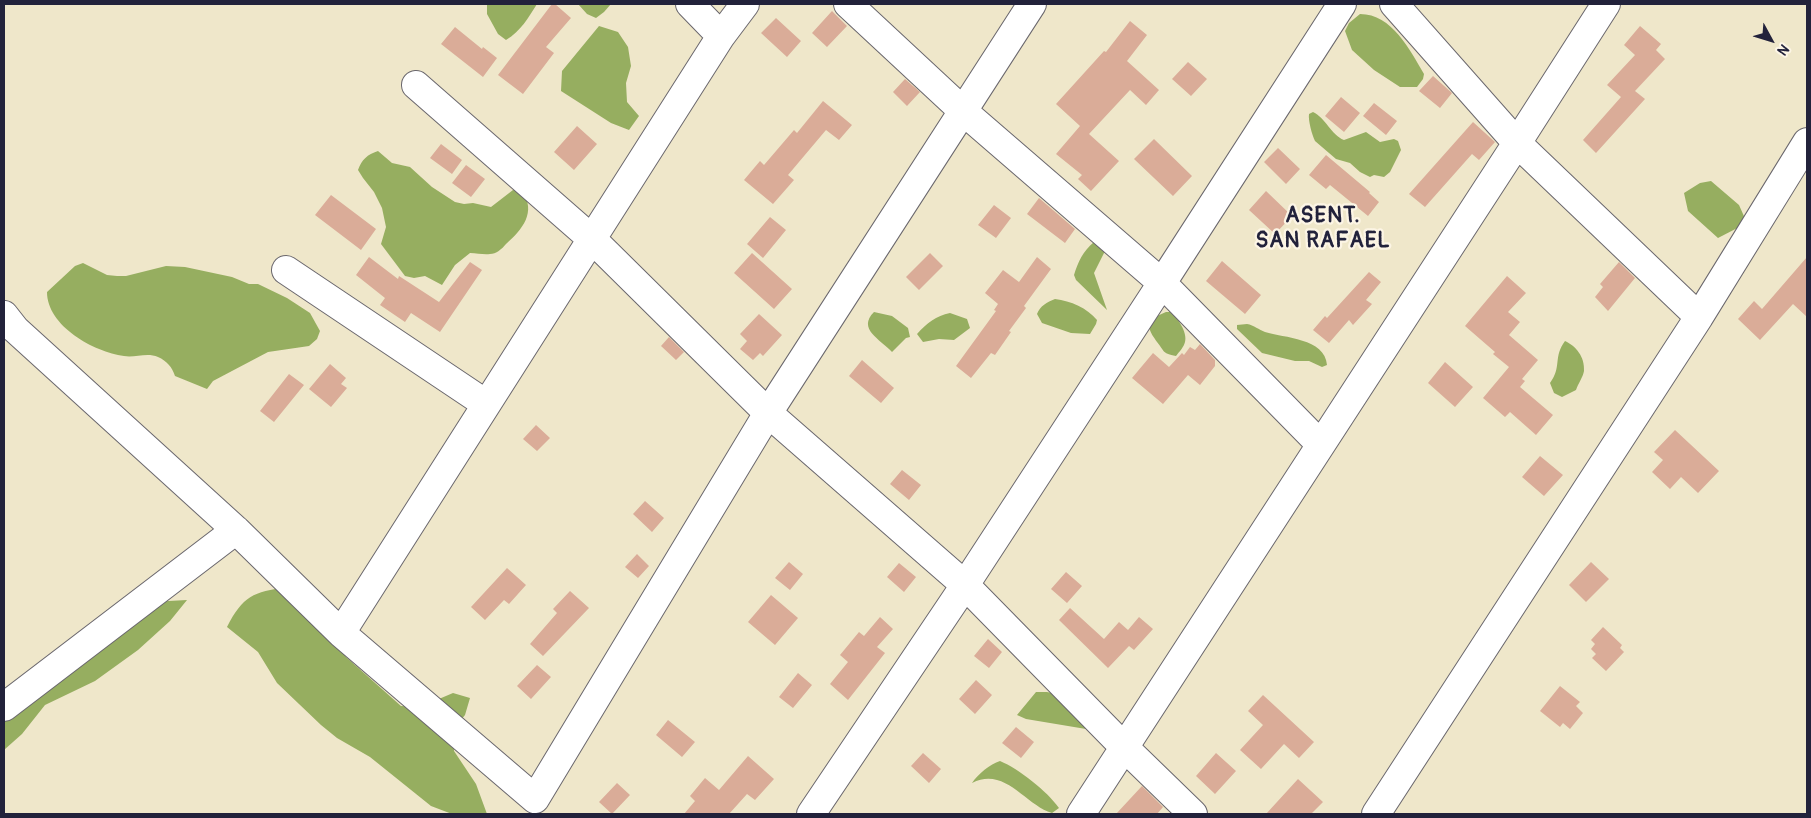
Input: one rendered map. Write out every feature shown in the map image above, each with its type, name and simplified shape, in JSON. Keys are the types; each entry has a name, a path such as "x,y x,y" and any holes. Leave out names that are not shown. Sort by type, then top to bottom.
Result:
{"street":[{"path":"690,4 722,36"},
{"path":"340,633 744,4"},
{"path":"848,4 963,111 1162,283 1320,444"},
{"path":"4,315 15,329 236,530 340,633 536,799 768,413 1032,4"},
{"path":"811,814 965,585 1342,4"},
{"path":"1394,4 1517,143 1699,317"},
{"path":"1081,814 1606,4"},
{"path":"416,85 593,240 768,413 965,585 1124,747 1194,814"},
{"path":"1376,814 1699,317 1807,142"},
{"path":"286,270 486,404"},
{"path":"4,707 236,530"}],"green space":[{"path":"487,4 537,4 520,28 506,40 498,34 487,14"},
{"path":"578,4 611,4 596,18 587,14"},
{"path":"1360,14 1382,20 1399,35 1413,54 1424,74 1417,87 1400,87 1374,70 1352,50 1345,31 1349,23"},
{"path":"599,26 618,32 628,47 631,66 626,83 627,102 639,116 629,130 611,123 561,91 562,71"},
{"path":"1313,112 1322,118 1339,138 1344,140 1366,132 1380,142 1394,139 1398,141 1401,150 1390,172 1384,177 1374,175 1370,177 1360,172 1350,163 1336,159 1315,141 1310,128 1309,117 1309,114"},
{"path":"378,151 392,163 410,167 432,187 455,202 491,207 513,190 522,191 528,206 526,220 517,233 497,252 492,254 470,253 455,265 442,285 425,276 414,278 405,276 381,244 386,227 382,208 374,192 358,170 365,158"},
{"path":"1711,181 1739,205 1747,223 1718,238 1688,211 1684,193 1700,183"},
{"path":"1094,242 1105,251 1094,273 1107,310 1076,280 1074,275 1081,257"},
{"path":"83,263 107,275 126,276 166,266 185,267 232,277 249,284 258,284 287,298 310,313 320,331 317,339 309,346 268,352 213,381 207,389 175,376 169,365 158,357 150,355 128,356 99,349 86,343 63,326 49,304 47,292 75,266"},
{"path":"1055,299 1067,301 1078,306 1097,320 1090,334 1071,333 1042,323 1037,314 1038,311 1049,301"},
{"path":"874,312 892,316 908,328 910,337 906,338 892,352 869,329 869,318"},
{"path":"1170,312 1176,317 1186,338 1176,356 1164,352 1152,335 1149,327 1157,316"},
{"path":"950,313 967,319 970,328 954,340 939,339 923,342 917,334 924,326 940,316"},
{"path":"1247,324 1265,332 1312,344 1325,356 1327,365 1322,367 1309,361 1295,361 1262,353 1237,329 1237,325"},
{"path":"1565,341 1579,353 1583,361 1584,371 1576,390 1562,397 1554,393 1550,383 1556,372 1559,352"},
{"path":"287,587 323,626 346,657 401,706 420,707 453,693 470,698 465,715 453,730 454,751 476,784 487,814 452,814 431,806 370,757 337,738 321,725 277,683 258,652 227,627 238,608 250,597 266,591"},
{"path":"187,600 170,621 138,650 95,681 45,705 22,734 4,750 4,705 150,602"},
{"path":"1036,692 1047,692 1075,698 1092,730 1026,719 1017,715"},
{"path":"1000,761 1016,769 1032,781 1059,808 1052,813 1042,809 1005,783 995,779 984,779 972,783 984,770"}],"building":[{"path":"552,4 555,4 571,18 546,47 554,53 523,94 498,75"},
{"path":"832,11 847,26 827,47 812,33"},
{"path":"776,18 801,41 787,57 761,33"},
{"path":"1130,21 1147,35 1127,61 1159,90 1146,105 1130,90 1089,134 1119,161 1091,191 1078,179 1082,175 1056,154 1080,126 1056,104 1104,51 1106,52"},
{"path":"1640,26 1661,44 1656,50 1665,59 1635,91 1645,99 1596,153 1583,140 1621,97 1607,85 1635,55 1624,45"},
{"path":"455,27 482,49 483,47 497,58 483,77 441,44"},
{"path":"1188,62 1207,79 1191,96 1172,79"},
{"path":"1433,76 1452,93 1440,108 1419,91"},
{"path":"905,79 920,92 907,106 893,92"},
{"path":"1341,97 1360,113 1344,132 1325,116"},
{"path":"823,101 852,125 839,140 826,130 788,175 794,180 773,204 744,180 760,161 764,165 794,130 797,133"},
{"path":"1374,103 1397,121 1386,135 1363,116"},
{"path":"1473,122 1495,142 1479,160 1472,154 1425,207 1409,194"},
{"path":"577,126 597,144 574,170 554,152"},
{"path":"1154,139 1192,176 1173,196 1134,159"},
{"path":"441,144 462,160 452,174 430,158"},
{"path":"1278,148 1300,169 1286,184 1264,162"},
{"path":"1326,155 1370,192 1379,202 1368,216 1330,185 1326,189 1309,175"},
{"path":"466,165 485,179 471,197 452,183"},
{"path":"1266,191 1292,216 1275,234 1249,210"},
{"path":"331,195 376,229 361,250 315,215"},
{"path":"1039,198 1075,229 1065,243 1027,214"},
{"path":"994,205 1011,218 996,238 978,225"},
{"path":"770,217 786,230 763,258 747,244"},
{"path":"752,253 792,289 774,309 734,273"},
{"path":"930,253 943,266 919,290 906,277"},
{"path":"369,257 398,279 399,276 439,302 470,262 482,270 440,332 411,313 405,322 380,305 385,298 356,275"},
{"path":"1037,257 1051,269 1024,306 1026,308 1009,331 1011,332 995,355 991,353 971,378 956,366 996,311 994,310 998,304 985,293 1003,270 1019,282"},
{"path":"1807,257 1807,317 1793,304 1760,340 1738,319 1754,301 1762,309"},
{"path":"1222,261 1261,295 1245,314 1206,281"},
{"path":"1619,262 1635,278 1608,311 1595,297 1603,287 1600,284"},
{"path":"1369,272 1381,282 1366,300 1372,304 1353,325 1349,320 1329,343 1313,330 1325,316 1327,318"},
{"path":"1507,276 1526,293 1508,312 1520,322 1509,335 1538,360 1522,379 1525,381 1520,387 1553,415 1536,435 1510,412 1505,417 1483,398 1509,367 1465,326"},
{"path":"759,314 782,335 763,356 760,353 753,360 740,349 747,341 740,334"},
{"path":"669,337 684,352 676,360 661,346"},
{"path":"1200,344 1215,360 1215,366 1200,385 1188,375 1163,404 1132,378 1153,353 1169,367 1182,353 1184,355 1190,347 1195,350"},
{"path":"862,360 894,388 881,403 849,376"},
{"path":"1445,362 1473,387 1455,407 1428,383"},
{"path":"330,364 346,378 341,384 347,388 331,407 309,389"},
{"path":"289,374 304,385 274,422 260,411"},
{"path":"536,425 550,438 537,451 523,439"},
{"path":"1675,430 1719,471 1698,493 1681,477 1670,489 1652,472 1663,460 1654,452"},
{"path":"1540,456 1563,475 1544,496 1522,477"},
{"path":"902,470 921,485 909,500 890,484"},
{"path":"645,501 664,518 652,532 633,514"},
{"path":"637,554 649,566 638,578 625,567"},
{"path":"789,562 803,574 790,590 775,578"},
{"path":"1591,562 1609,579 1586,602 1569,585"},
{"path":"899,563 916,577 904,592 887,577"},
{"path":"507,568 526,585 509,604 504,600 485,620 471,607"},
{"path":"1066,572 1082,586 1067,603 1051,589"},
{"path":"570,591 589,608 543,656 530,644 557,613 553,609"},
{"path":"771,595 798,618 775,645 748,622"},
{"path":"1070,608 1104,639 1119,622 1128,630 1139,617 1153,629 1134,650 1129,646 1108,668 1059,620"},
{"path":"880,617 893,629 877,647 885,653 848,700 830,684 848,662 840,655 859,632 864,636"},
{"path":"1603,627 1622,645 1620,648 1624,652 1606,671 1592,658 1596,654 1591,649 1595,644 1591,640"},
{"path":"988,639 1002,652 989,668 974,656"},
{"path":"537,665 551,677 531,699 517,686"},
{"path":"798,673 812,685 793,708 779,697"},
{"path":"976,680 992,695 975,714 959,699"},
{"path":"1560,686 1580,702 1576,706 1583,713 1570,729 1563,723 1560,727 1540,711"},
{"path":"1263,695 1314,742 1299,758 1284,744 1261,769 1240,750 1263,725 1248,711"},
{"path":"668,720 695,742 682,757 656,735"},
{"path":"1016,727 1034,742 1021,758 1002,743"},
{"path":"923,753 941,769 929,783 911,766"},
{"path":"1216,753 1236,771 1215,794 1196,776"},
{"path":"748,756 774,779 755,800 747,794 729,814 684,814 695,801 690,796 705,778 719,790"},
{"path":"1298,779 1323,802 1311,814 1266,814"},
{"path":"617,783 630,795 612,814 599,802"},
{"path":"1142,786 1163,807 1157,814 1116,814"}],"district":[{"name":"ASENT. SAN RAFAEL","path":"1323,229"}]}
